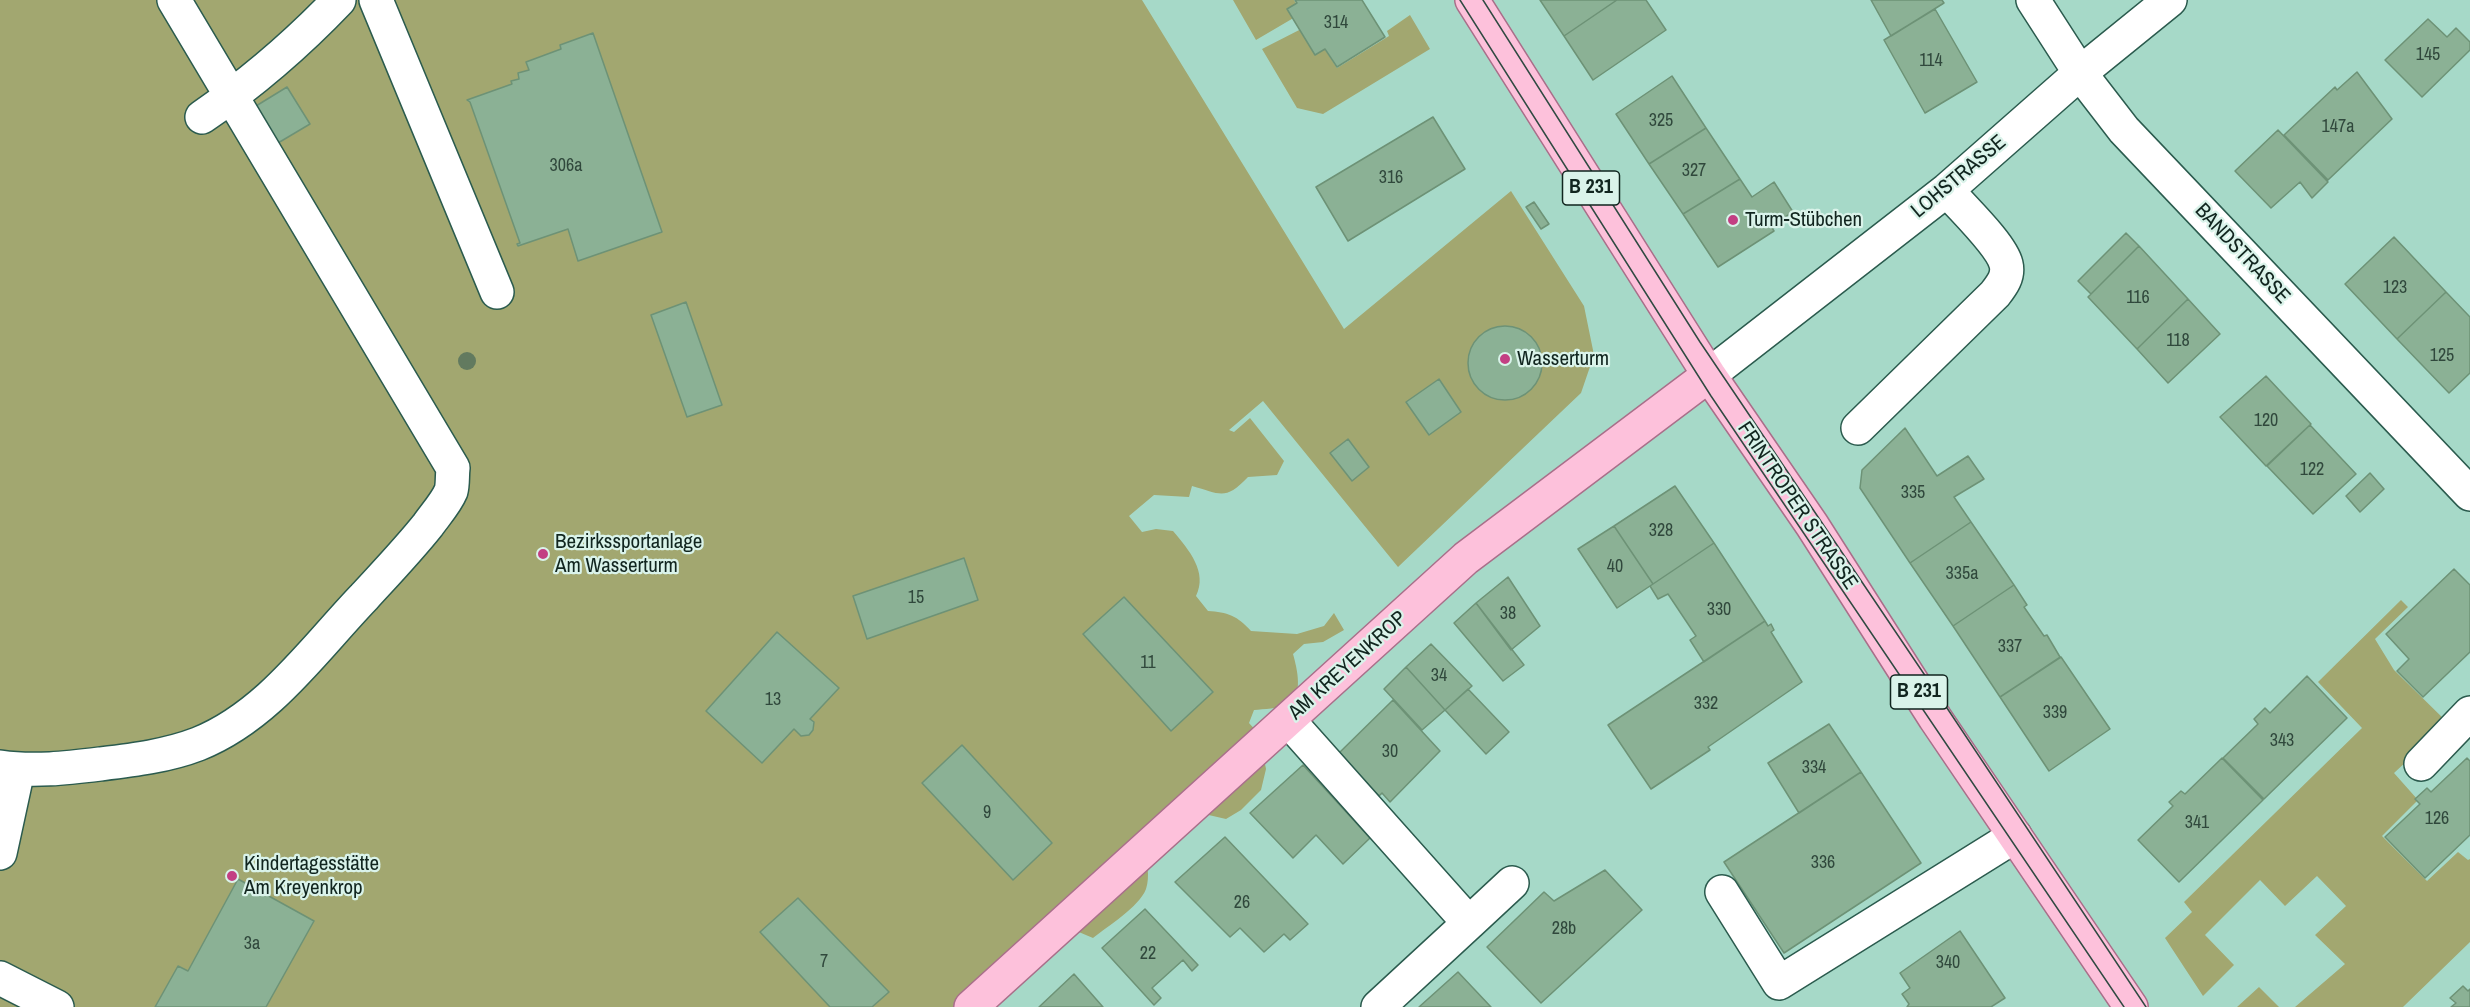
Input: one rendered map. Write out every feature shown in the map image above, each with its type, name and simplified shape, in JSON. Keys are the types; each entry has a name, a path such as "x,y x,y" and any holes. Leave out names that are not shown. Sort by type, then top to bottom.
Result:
{"main road":[{"name":"FRINTROPER STRASSE","path":"1472,0 1709,375 1812,525 1935,718 2131,1007"},
{"name":"AM KREYENKROP","path":"971,1007 1385,635 1466,558 1709,375"}],"street":[{"path":"0,853 9,768 60,769 156,756 198,744 223,732 244,718 278,689 334,632 407,551 437,513 451,490 453,468 174,0"},
{"path":"202,117 233,96 291,49 339,0"},
{"path":"376,0 498,292"},
{"name":"BANDSTRASSE","path":"2033,0 2080,73 2124,130 2470,494"},
{"name":"LOHSTRASSE","path":"1742,347 1947,190 2080,73 2170,0"},
{"path":"1858,428 1995,294 2005,281 2007,266 1999,251 1947,190"},
{"name":"AM KREYENKROP","path":"1709,375 1742,347"},
{"path":"2421,765 2470,713"},
{"path":"1288,720 1469,923"},
{"path":"1722,892 1779,983 2015,836"},
{"path":"1378,1007 1512,883"},
{"path":"0,978 57,1007"}],"green space":[{"name":"Bezirkssportanlage Am Wasserturm","path":"0,0 1142,0 1344,329 1511,191 1584,306 1594,355 1581,393 1398,567 1263,401 1229,430 1234,432 1250,418 1284,461 1277,475 1248,477 1234,490 1222,494 1192,486 1189,497 1154,495 1129,516 1142,532 1156,529 1173,531 1179,538 1195,562 1200,578 1196,596 1208,611 1232,616 1251,631 1297,634 1324,626 1334,613 1344,630 1323,642 1304,644 1293,654 1298,688 1293,700 1280,707 1254,710 1249,723 1258,733 1266,769 1261,790 1241,810 1226,819 1187,810 1145,850 1148,870 1147,884 1137,903 1093,938 1067,927 990,1007 0,1007"},
{"path":"1233,0 1294,0 1302,13 1256,40"},
{"path":"1410,15 1430,49 1323,114 1297,108 1262,49 1309,25 1337,68 1389,36 1387,31"},
{"path":"2401,600 2408,607 2375,639 2394,670 2448,723 2394,773 2418,800 2382,836 2427,881 2458,852 2468,860 2470,859 2470,942 2403,1007 2295,1007 2345,964 2315,935 2346,906 2317,876 2285,906 2260,880 2205,935 2234,965 2203,996 2165,938 2192,912 2184,902 2362,728 2318,682"},
{"path":"2259,987 2279,1007 2237,1007"}],"building":[{"path":"1295,0 1362,0 1385,37 1337,67 1325,49 1315,55 1287,9 1297,3"},
{"path":"1540,0 1617,0 1564,36"},
{"path":"1617,0 1646,0 1666,30 1593,80 1564,36"},
{"path":"1871,0 1942,0 1944,3 1891,36"},
{"path":"1935,9 1977,82 1925,113 1884,40"},
{"path":"2428,19 2447,37 2456,28 2470,42 2470,50 2422,97 2385,60"},
{"path":"593,33 662,232 578,261 568,229 518,246 517,244 520,243 470,102 467,100 512,84 511,81 519,79 518,73 529,70 526,62 561,49 560,45"},
{"path":"2357,72 2392,119 2328,180 2284,135 2335,87 2337,90"},
{"path":"1672,76 1706,128 1649,164 1616,114"},
{"path":"287,87 310,124 278,143 256,106"},
{"path":"1433,117 1465,169 1348,241 1316,187"},
{"path":"1706,128 1740,179 1683,214 1649,164"},
{"path":"2278,130 2328,182 2312,198 2300,182 2271,208 2235,171"},
{"name":"Turm-Stübchen","path":"1740,179 1752,197 1774,182 1793,212 1771,226 1774,231 1718,267 1683,214"},
{"path":"1534,202 1549,224 1541,229 1526,207"},
{"path":"2126,233 2139,246 2091,294 2078,281"},
{"path":"2394,237 2446,292 2397,339 2345,284"},
{"path":"2139,246 2188,299 2137,349 2088,297"},
{"path":"2446,292 2470,317 2470,373 2449,393 2397,339"},
{"path":"2188,299 2220,334 2168,383 2137,349"},
{"path":"686,302 722,405 687,417 651,315"},
{"name":"Wasserturm","path":"1505,326 1526,332 1536,342 1542,363 1536,384 1526,394 1505,400 1484,394 1474,384 1468,363 1474,342 1484,332"},
{"path":"2266,376 2311,424 2266,466 2220,417"},
{"path":"1439,379 1461,412 1429,435 1406,402"},
{"path":"2310,425 2356,474 2313,514 2267,466"},
{"path":"1905,428 1937,476 1968,456 1984,479 1954,497 1971,522 1910,563 1860,488 1862,470"},
{"path":"1348,439 1369,467 1352,481 1330,453"},
{"path":"2370,473 2384,489 2360,512 2346,496"},
{"path":"1675,486 1714,543 1653,584 1614,526"},
{"path":"1971,522 2014,585 1953,626 1910,563"},
{"path":"1614,526 1653,584 1617,608 1578,549"},
{"path":"1714,543 1765,621 1704,662 1690,640 1696,636 1668,594 1658,599 1650,586"},
{"path":"964,558 978,600 867,639 853,596"},
{"path":"2454,569 2470,585 2470,652 2423,697 2397,671 2409,659 2386,634"},
{"path":"1508,577 1540,626 1511,650 1476,603"},
{"path":"2014,585 2027,605 2024,607 2044,636 2047,635 2060,657 2000,697 1953,626"},
{"path":"1124,597 1213,692 1171,731 1083,634"},
{"path":"1476,603 1524,665 1503,681 1454,623"},
{"path":"1765,621 1768,626 1771,624 1774,630 1771,632 1802,682 1708,747 1710,750 1651,789 1608,725"},
{"path":"777,632 839,688 810,719 814,722 813,730 809,735 801,736 794,729 762,763 706,711"},
{"path":"1431,644 1472,686 1445,710 1406,667"},
{"path":"2061,657 2110,729 2049,771 2000,697"},
{"path":"1406,667 1445,710 1422,730 1384,689"},
{"path":"2307,676 2347,718 2264,799 2223,758 2258,724 2254,719 2265,708 2270,713"},
{"path":"1468,689 1509,732 1486,754 1445,710"},
{"path":"1393,700 1440,751 1390,802 1382,793 1379,796 1339,753"},
{"path":"1829,724 1861,772 1799,813 1768,763"},
{"path":"962,745 1052,843 1013,880 922,783"},
{"path":"2222,758 2263,800 2179,882 2138,840 2173,806 2169,802 2181,791 2185,794"},
{"path":"2467,758 2470,761 2470,835 2425,878 2385,837 2420,804 2415,799 2427,788 2431,792"},
{"path":"1303,765 1370,838 1343,864 1316,835 1293,858 1250,813"},
{"path":"1861,772 1921,863 1784,953 1724,862"},
{"path":"1225,837 1308,924 1290,940 1284,934 1264,952 1240,928 1230,937 1175,882"},
{"path":"1605,870 1642,910 1541,1003 1487,947 1544,892 1554,901"},
{"path":"238,879 314,921 266,1007 155,1007 178,966 188,971"},
{"path":"798,898 889,992 872,1007 830,1007 760,932"},
{"path":"1145,909 1198,965 1192,971 1183,960 1152,988 1161,998 1154,1005 1102,948"},
{"path":"1960,931 2005,998 1991,1007 1907,1007 1909,1004 1902,994 1910,988 1900,973"},
{"path":"1458,972 1491,1007 1419,1007"},
{"path":"1074,974 1103,1007 1039,1007"},
{"path":"2463,986 2468,991 2470,989 2470,1007 2451,1007 2456,1003 2450,998"}],"tram line":[{"path":"1460,0 1711,396 2124,1007"},
{"path":"1483,0 1700,342 2146,1007"}],"place":[{"name":"Turm-Stübchen","path":"1733,220"},
{"name":"Wasserturm","path":"1505,359"},
{"name":"Bezirkssportanlage Am Wasserturm","path":"543,554"},
{"name":"Kindertagesstätte Am Kreyenkrop","path":"232,876"}]}
